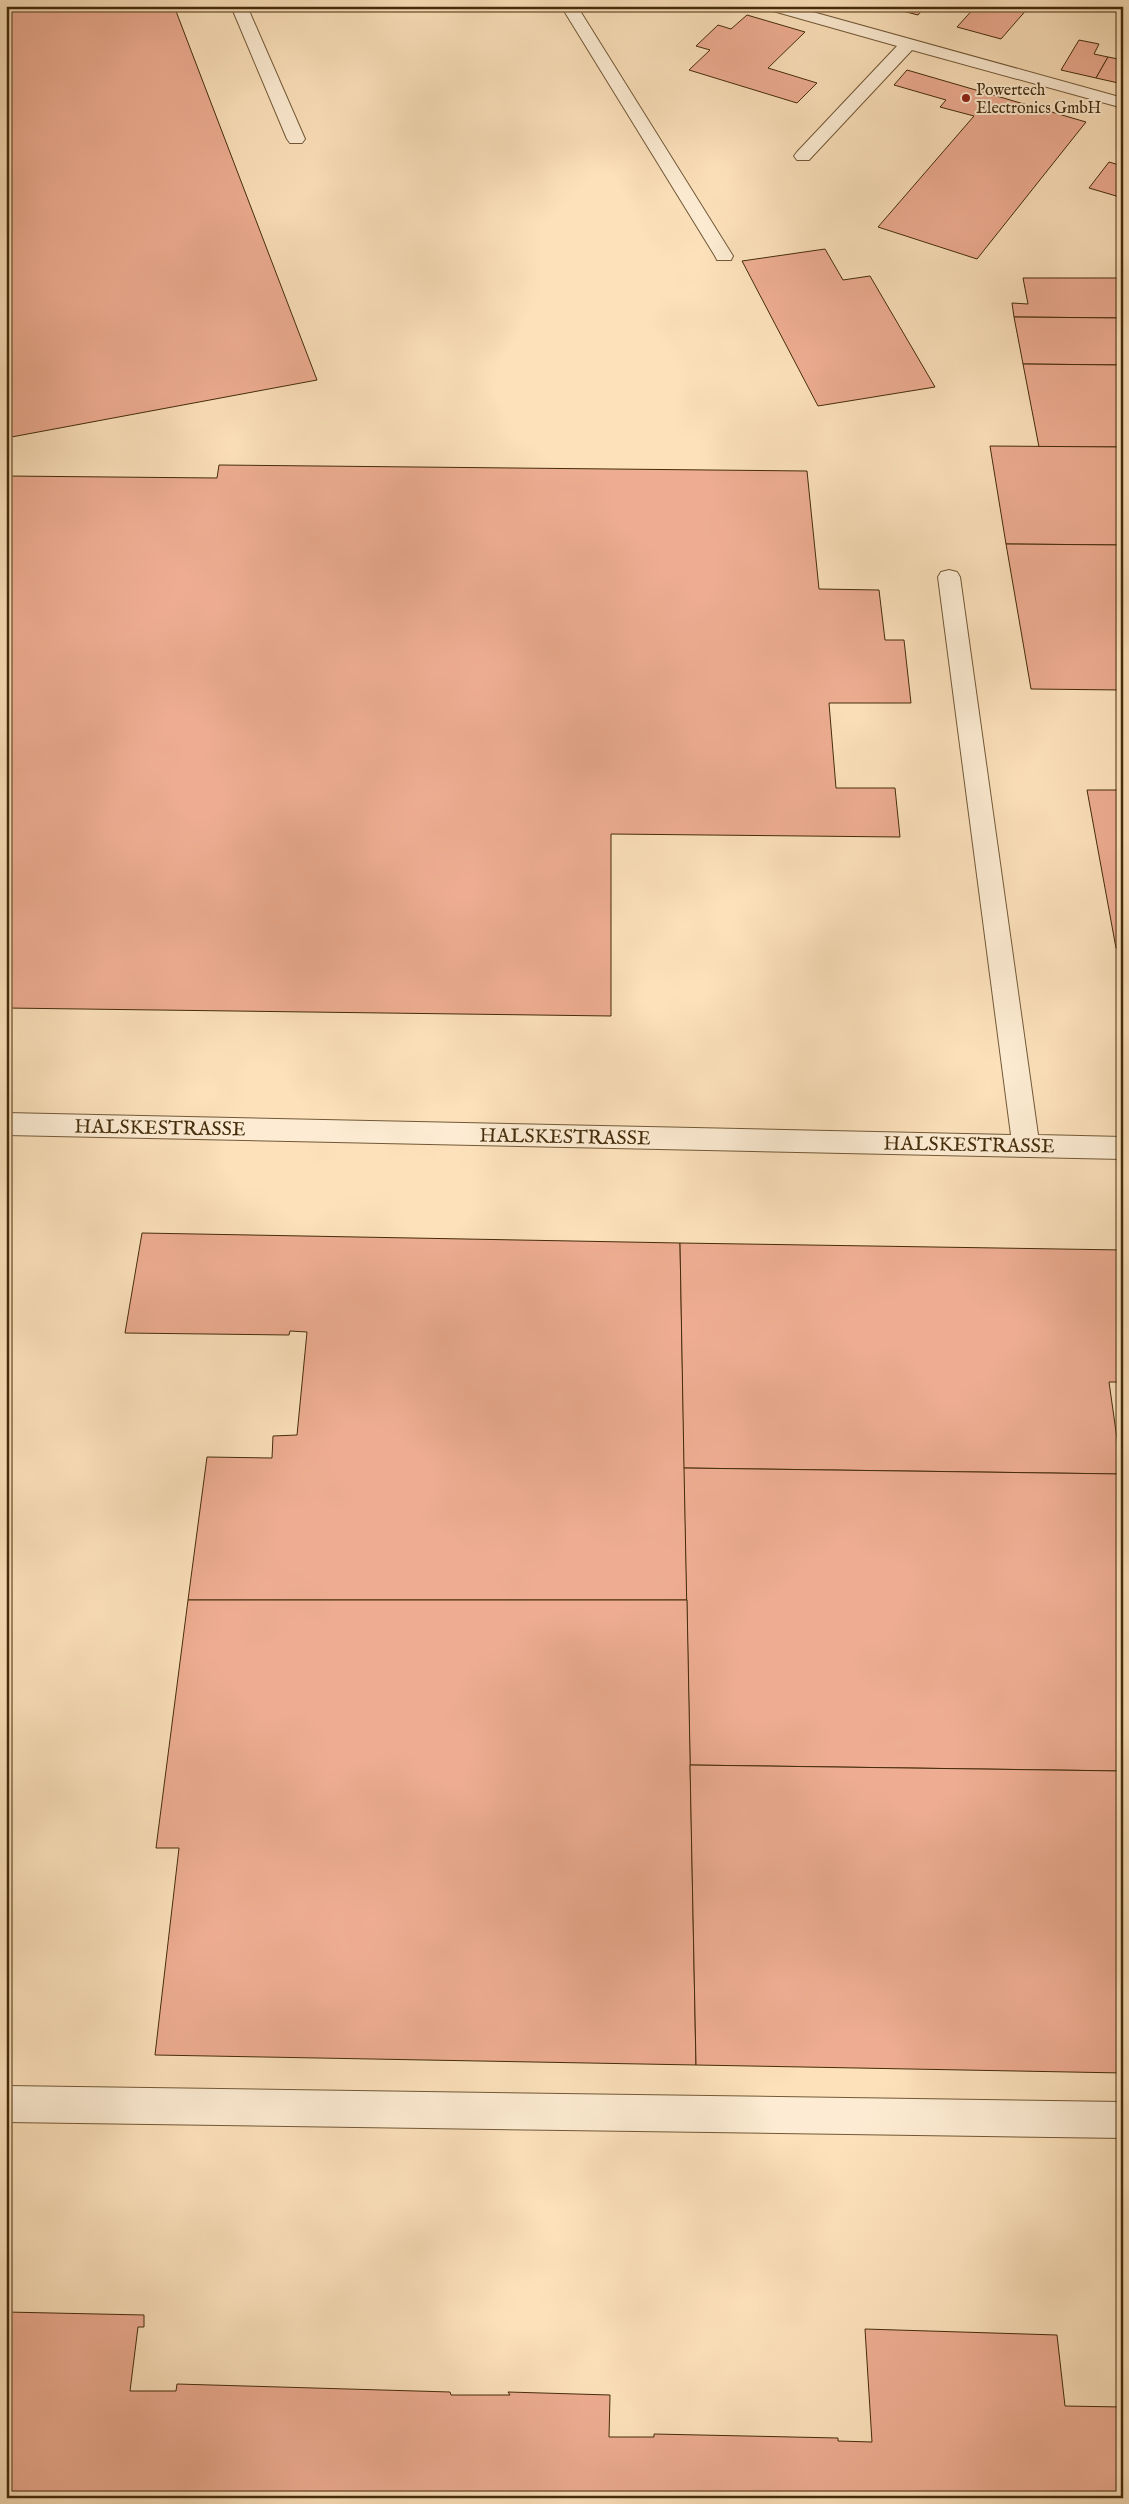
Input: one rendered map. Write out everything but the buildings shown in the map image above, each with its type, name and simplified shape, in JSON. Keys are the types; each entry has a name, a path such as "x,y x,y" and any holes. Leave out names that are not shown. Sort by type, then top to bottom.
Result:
{"street":[{"path":"239,6 296,139"},
{"path":"569,6 724,256"},
{"path":"772,6 1123,103"},
{"path":"803,156 908,44"},
{"path":"949,577 1026,1146"},
{"name":"HALSKESTRASSE","path":"6,1124 1123,1148"},
{"path":"6,2104 1123,2120"}],"place":[{"name":"Powertech Electronics GmbH","path":"966,98"}]}
